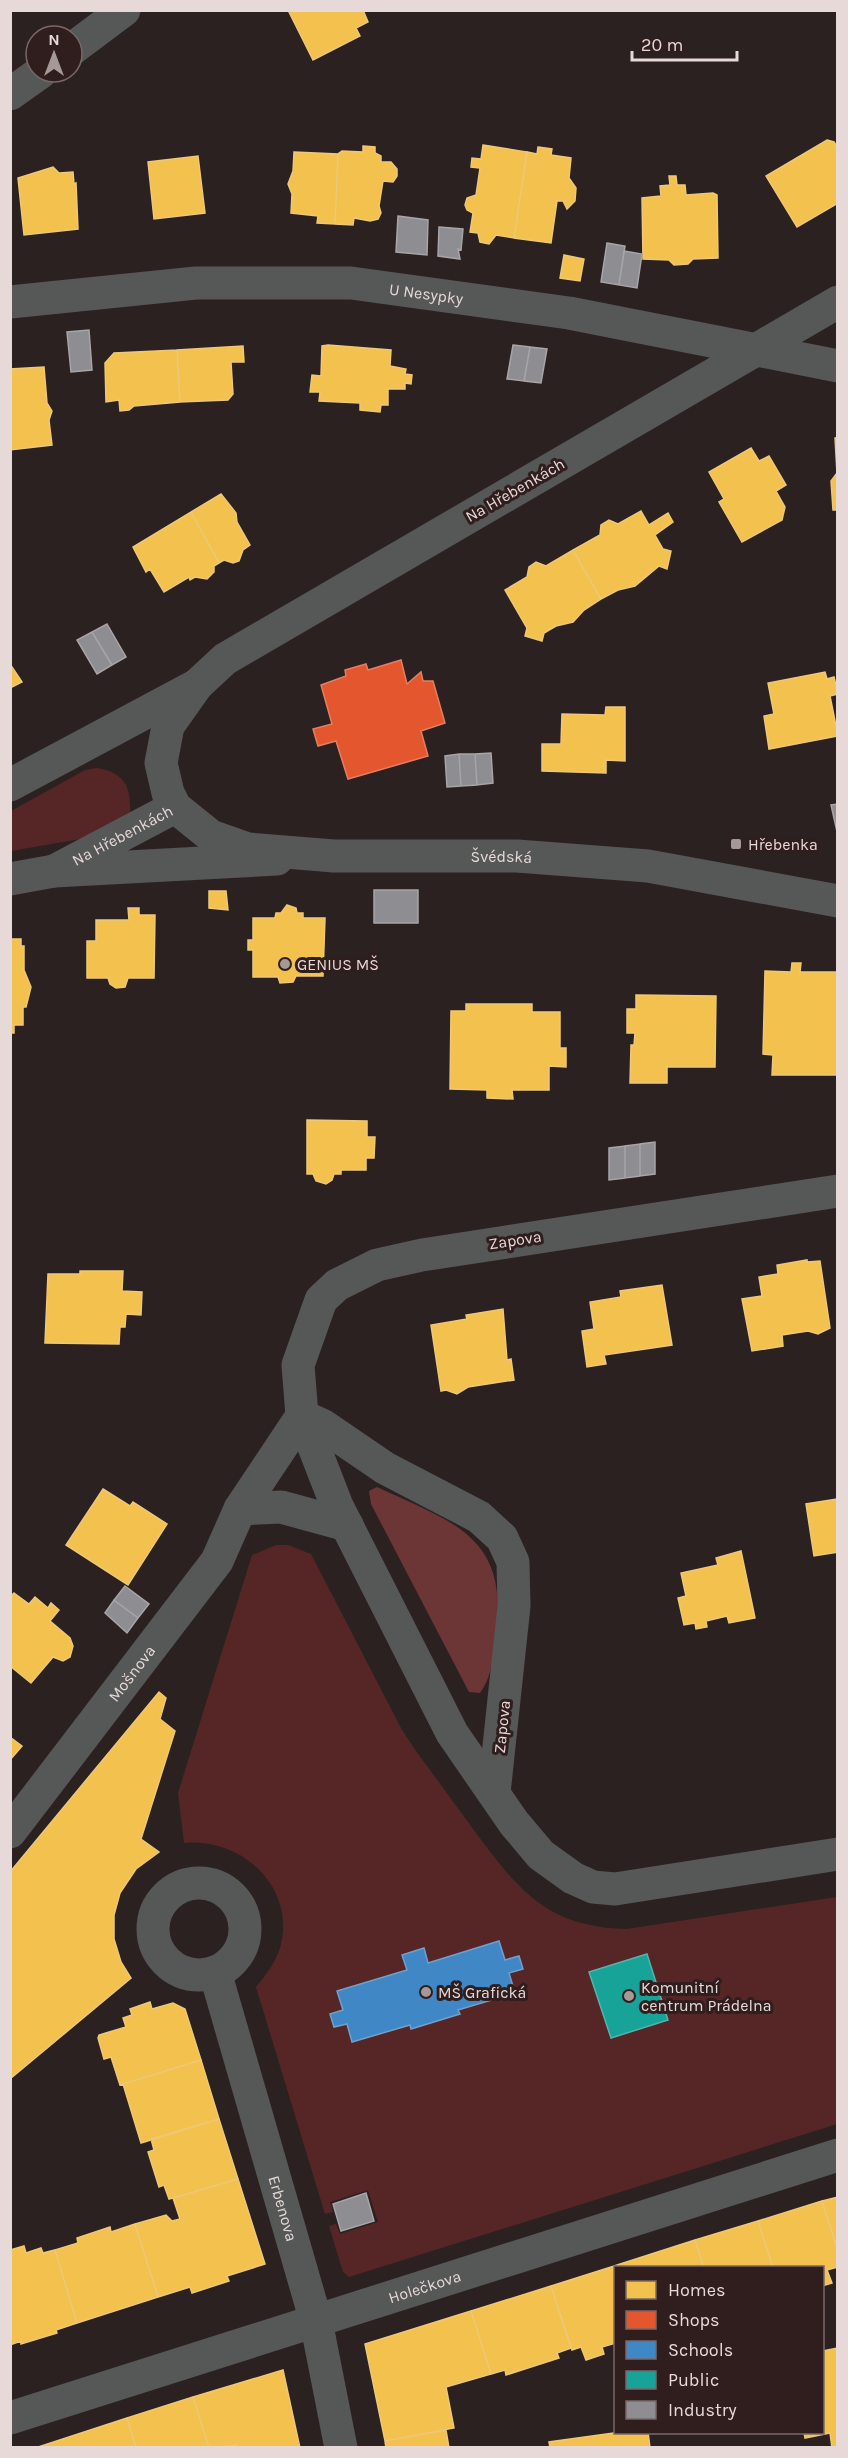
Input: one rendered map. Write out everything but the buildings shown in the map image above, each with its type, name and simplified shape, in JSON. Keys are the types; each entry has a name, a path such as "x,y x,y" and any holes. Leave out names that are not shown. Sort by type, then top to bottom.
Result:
{"street":[{"path":"84,40 124,10"},
{"path":"10,94 24,84"},
{"name":"U Nesypky","path":"10,302 196,284 351,284 569,313 756,348 837,366"},
{"name":"Na Hřebenkách","path":"10,879 54,871 175,807 168,793 161,763 168,726 197,685 225,659 837,302"},
{"name":"Na Hřebenkách","path":"10,785 197,685"},
{"name":"Švédská","path":"175,807 211,836 248,849 334,856 517,856 648,866 837,901"},
{"path":"54,871 334,856"},
{"name":"Zapova","path":"837,1191 422,1255 377,1265 337,1285 321,1300 298,1365 303,1416 347,1525 452,1733 514,1823 541,1855 573,1878 593,1887 615,1889 837,1854"},
{"name":"Zapova","path":"303,1416 322,1425 385,1468 479,1517 502,1538 513,1562 514,1606 494,1793"},
{"name":"Mošnova","path":"10,1832 217,1561 240,1509 303,1416"},
{"path":"240,1509 281,1507 347,1525"},
{"name":"Erbenova","path":"215,1972 316,2321 341,2448"},
{"name":"Holečkova","path":"10,2418 837,2155"}],"shaded area":[{"path":"97,768 116,774 126,785 130,800 130,819 115,833 11,851 11,811 85,770"},
{"path":"377,1487 451,1523 469,1536 484,1553 493,1574 498,1600 492,1664 488,1679 480,1693 469,1692 371,1504 369,1491"},
{"path":"276,1545 288,1545 311,1554 402,1730 507,1873 538,1902 576,1921 600,1927 627,1929 837,1897 837,2124 349,2277 343,2272 329,2226 336,2224 340,2234 378,2222 368,2190 330,2202 333,2212 325,2214 256,1987 270,1969 280,1948 283,1926 280,1905 272,1887 260,1871 244,1858 226,1848 205,1843 184,1843 178,1793 252,1555"}],"place":[{"name":"Hřebenka","path":"736,844"},
{"name":"GENIUS MŠ","path":"285,964"},
{"name":"MŠ Grafická","path":"426,1992"},
{"name":"Komunitní centrum Prádelna","path":"629,1996"}]}
